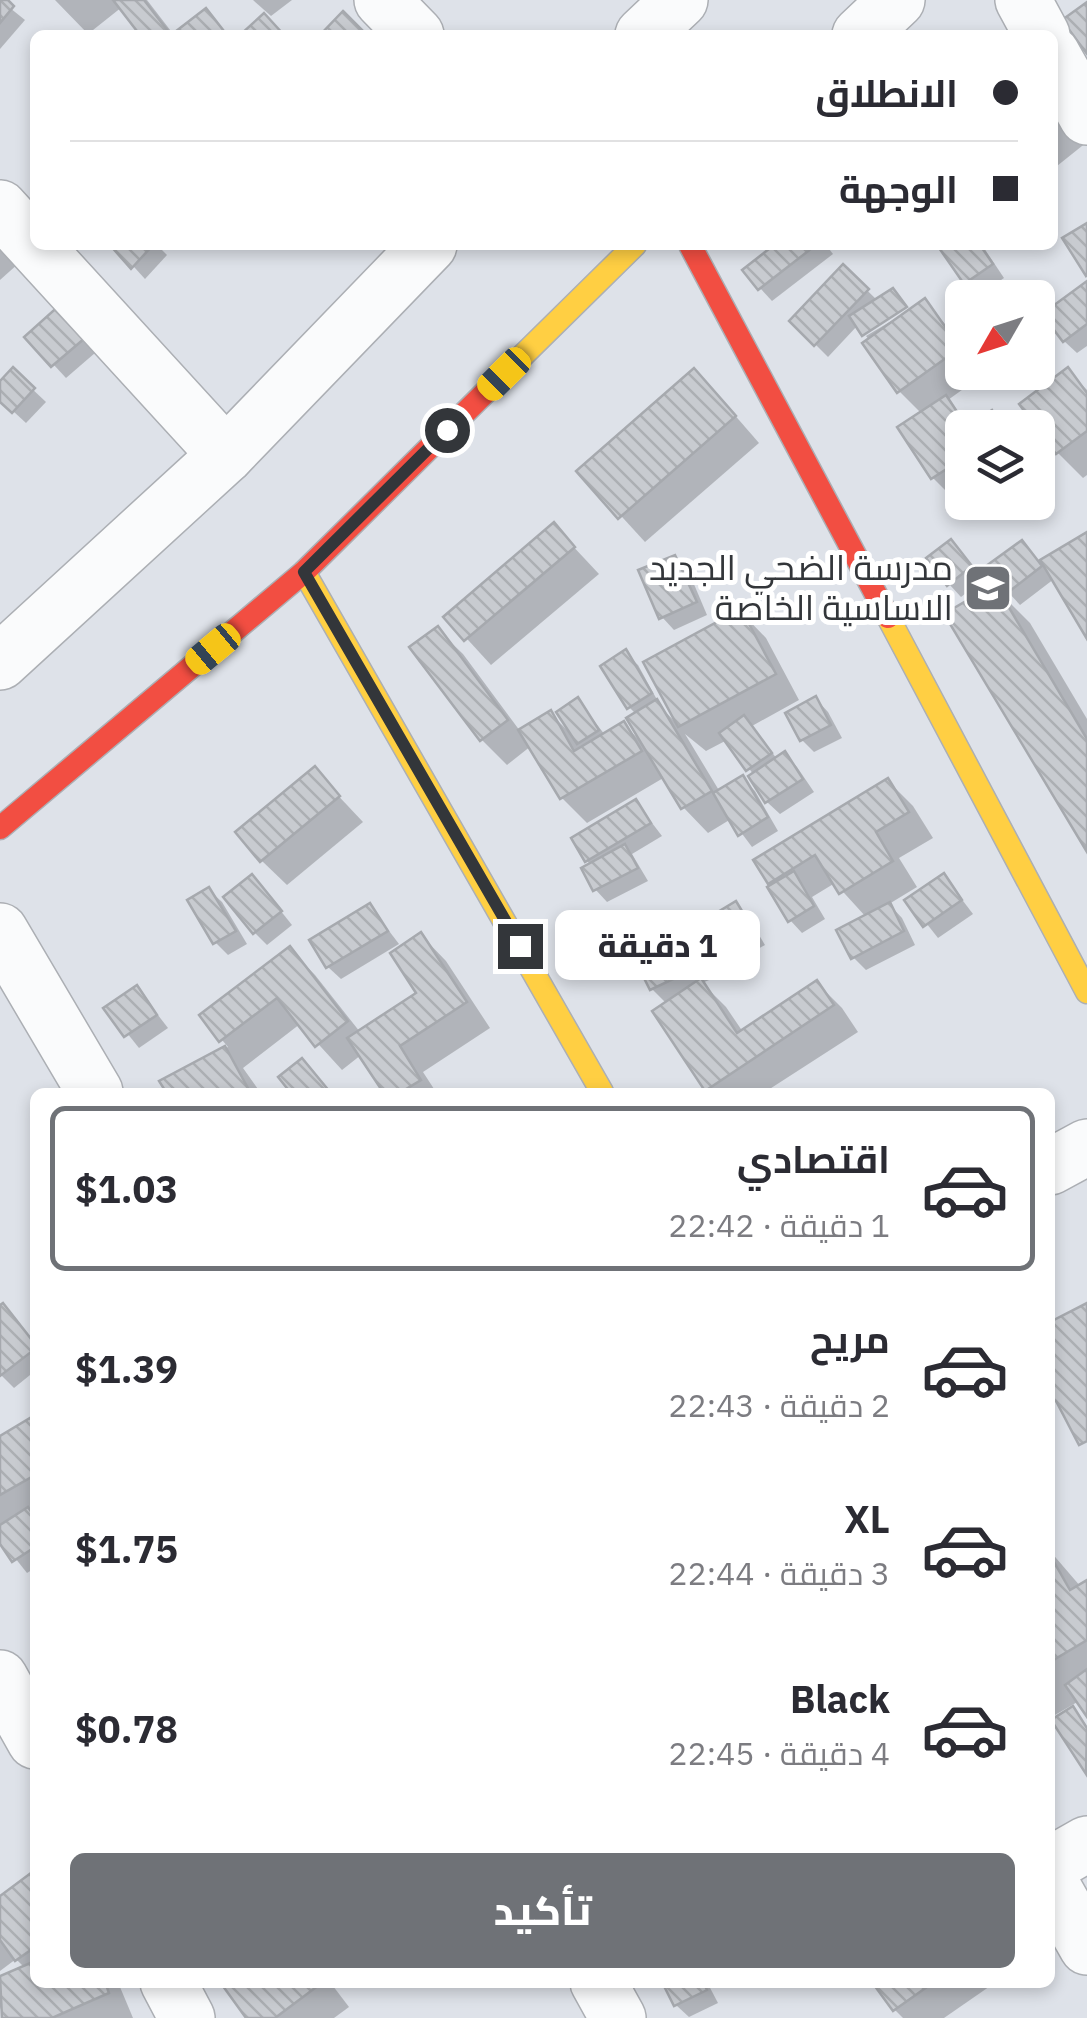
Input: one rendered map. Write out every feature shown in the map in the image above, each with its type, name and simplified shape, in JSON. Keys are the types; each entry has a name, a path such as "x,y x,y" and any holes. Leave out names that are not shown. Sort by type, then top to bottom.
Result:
{"street":[{"path":"382,0 411,30"},
{"path":"648,30 680,0"},
{"path":"865,30 897,0"},
{"path":"1023,0 1039,30"},
{"path":"1058,65 1087,117"},
{"path":"0,208 30,241"},
{"path":"38,250 226,455"},
{"path":"0,662 226,455 424,250"},
{"path":"0,828 304,572 629,250"},
{"path":"693,250 1087,992"},
{"path":"304,572 600,1088"},
{"path":"0,931 93,1088"},
{"path":"1055,1164 1087,1148"},
{"path":"0,1678 24,1734"},
{"path":"1055,1862 1087,1844"},
{"path":"1055,1891 1087,1947"},
{"path":"171,1988 187,2018"},
{"path":"601,1988 618,2018"}],"building":[{"path":"0,0 8,0 14,6 0,23"},
{"path":"113,0 144,0 167,30 136,30"},
{"path":"1087,2 1087,54 1062,20"},
{"path":"206,8 223,30 177,30"},
{"path":"343,11 362,30 325,30"},
{"path":"264,13 279,30 245,30"},
{"path":"1087,223 1087,275 1086,276 1062,238"},
{"path":"114,250 148,250 131,269"},
{"path":"768,250 810,250 758,290 742,270"},
{"path":"940,250 983,250 993,264 970,280 961,280"},
{"path":"843,264 869,289 814,346 789,321"},
{"path":"1087,281 1087,324 1063,342 1055,331 1055,304"},
{"path":"893,288 907,307 862,336 849,316"},
{"path":"72,294 99,326 51,367 24,337"},
{"path":"925,298 945,327 945,359 897,393 862,343"},
{"path":"13,367 35,388 12,413 0,402 0,381"},
{"path":"1068,367 1087,393 1087,431 1056,454 1055,410 1023,410 1019,404 1038,390 1055,390 1055,377"},
{"path":"694,368 736,416 618,519 576,471"},
{"path":"946,395 956,410 945,410 945,470 931,479 897,427"},
{"path":"554,522 575,547 464,641 443,617"},
{"path":"1087,532 1087,639 1040,560"},
{"path":"951,539 972,566 947,586 926,558"},
{"path":"1022,540 1042,566 1006,594 986,566"},
{"path":"675,555 697,602 659,619 638,570"},
{"path":"995,584 1087,739 1087,852 944,614"},
{"path":"741,609 776,674 678,727 643,662"},
{"path":"438,626 508,720 480,741 409,647"},
{"path":"626,649 652,693 627,709 600,666"},
{"path":"816,696 831,725 800,741 785,713"},
{"path":"578,697 599,730 577,744 556,712"},
{"path":"657,699 712,791 681,809 626,718"},
{"path":"551,710 574,751 624,721 642,751 560,799 518,730"},
{"path":"744,715 772,753 746,771 719,733"},
{"path":"785,751 803,779 765,803 748,776"},
{"path":"315,766 340,796 260,862 235,832"},
{"path":"743,775 768,817 738,836 713,793"},
{"path":"888,778 909,812 876,832 893,861 839,894 815,855 768,884 753,860"},
{"path":"636,799 651,823 585,862 571,838"},
{"path":"625,844 638,868 593,891 581,868"},
{"path":"794,871 814,906 788,922 767,887"},
{"path":"944,873 962,900 923,927 904,900"},
{"path":"252,874 282,911 253,934 223,897"},
{"path":"209,887 236,931 213,944 187,900"},
{"path":"736,901 754,931 721,951 703,921"},
{"path":"890,902 904,931 851,959 836,930"},
{"path":"370,903 388,931 326,968 309,940"},
{"path":"687,930 703,965 650,990 633,956"},
{"path":"421,932 467,1002 400,1046 421,1080 408,1088 380,1088 347,1038 416,993 390,953"},
{"path":"290,946 348,1021 315,1047 277,998 219,1042 199,1015"},
{"path":"701,978 737,1033 817,980 834,1005 710,1088 703,1088 652,1011"},
{"path":"137,985 157,1015 124,1037 103,1008"},
{"path":"225,1046 248,1088 163,1088 159,1081"},
{"path":"302,1058 327,1088 287,1088 278,1077"},
{"path":"3,1303 30,1338 30,1353 0,1376"},
{"path":"1087,1303 1087,1441 1079,1445 1055,1401 1055,1319"},
{"path":"30,1418 30,1478 0,1495 0,1436"},
{"path":"28,1507 30,1550 12,1562 0,1544 0,1525"},
{"path":"1055,1564 1070,1590 1087,1580 1087,1640 1055,1659"},
{"path":"1087,1669 1087,1717 1065,1685"},
{"path":"1073,1706 1087,1728 1086,1774 1055,1726 1055,1717"},
{"path":"30,1874 30,1950 15,1961 0,1940 0,1896"},
{"path":"30,1963 30,1988 107,1988 109,1993 52,2018 2,2018 0,1976"},
{"path":"224,1988 315,1988 275,2018 246,2018"},
{"path":"665,1988 706,1988 707,1990 674,2006"},
{"path":"876,1988 926,1988 893,2011"}],"traffic: slow":[{"path":"507,371 630,250"},
{"path":"304,572 600,1088"},
{"path":"888,617 1087,992"}],"traffic: jam":[{"path":"693,250 888,617"},
{"path":"0,828 304,572 507,371"}],"place":[{"name":"مدرسة الضحي الجديد الاساسية الخاصة","path":"988,588"}],"route":[{"path":"447,430 304,572 520,946"}]}
